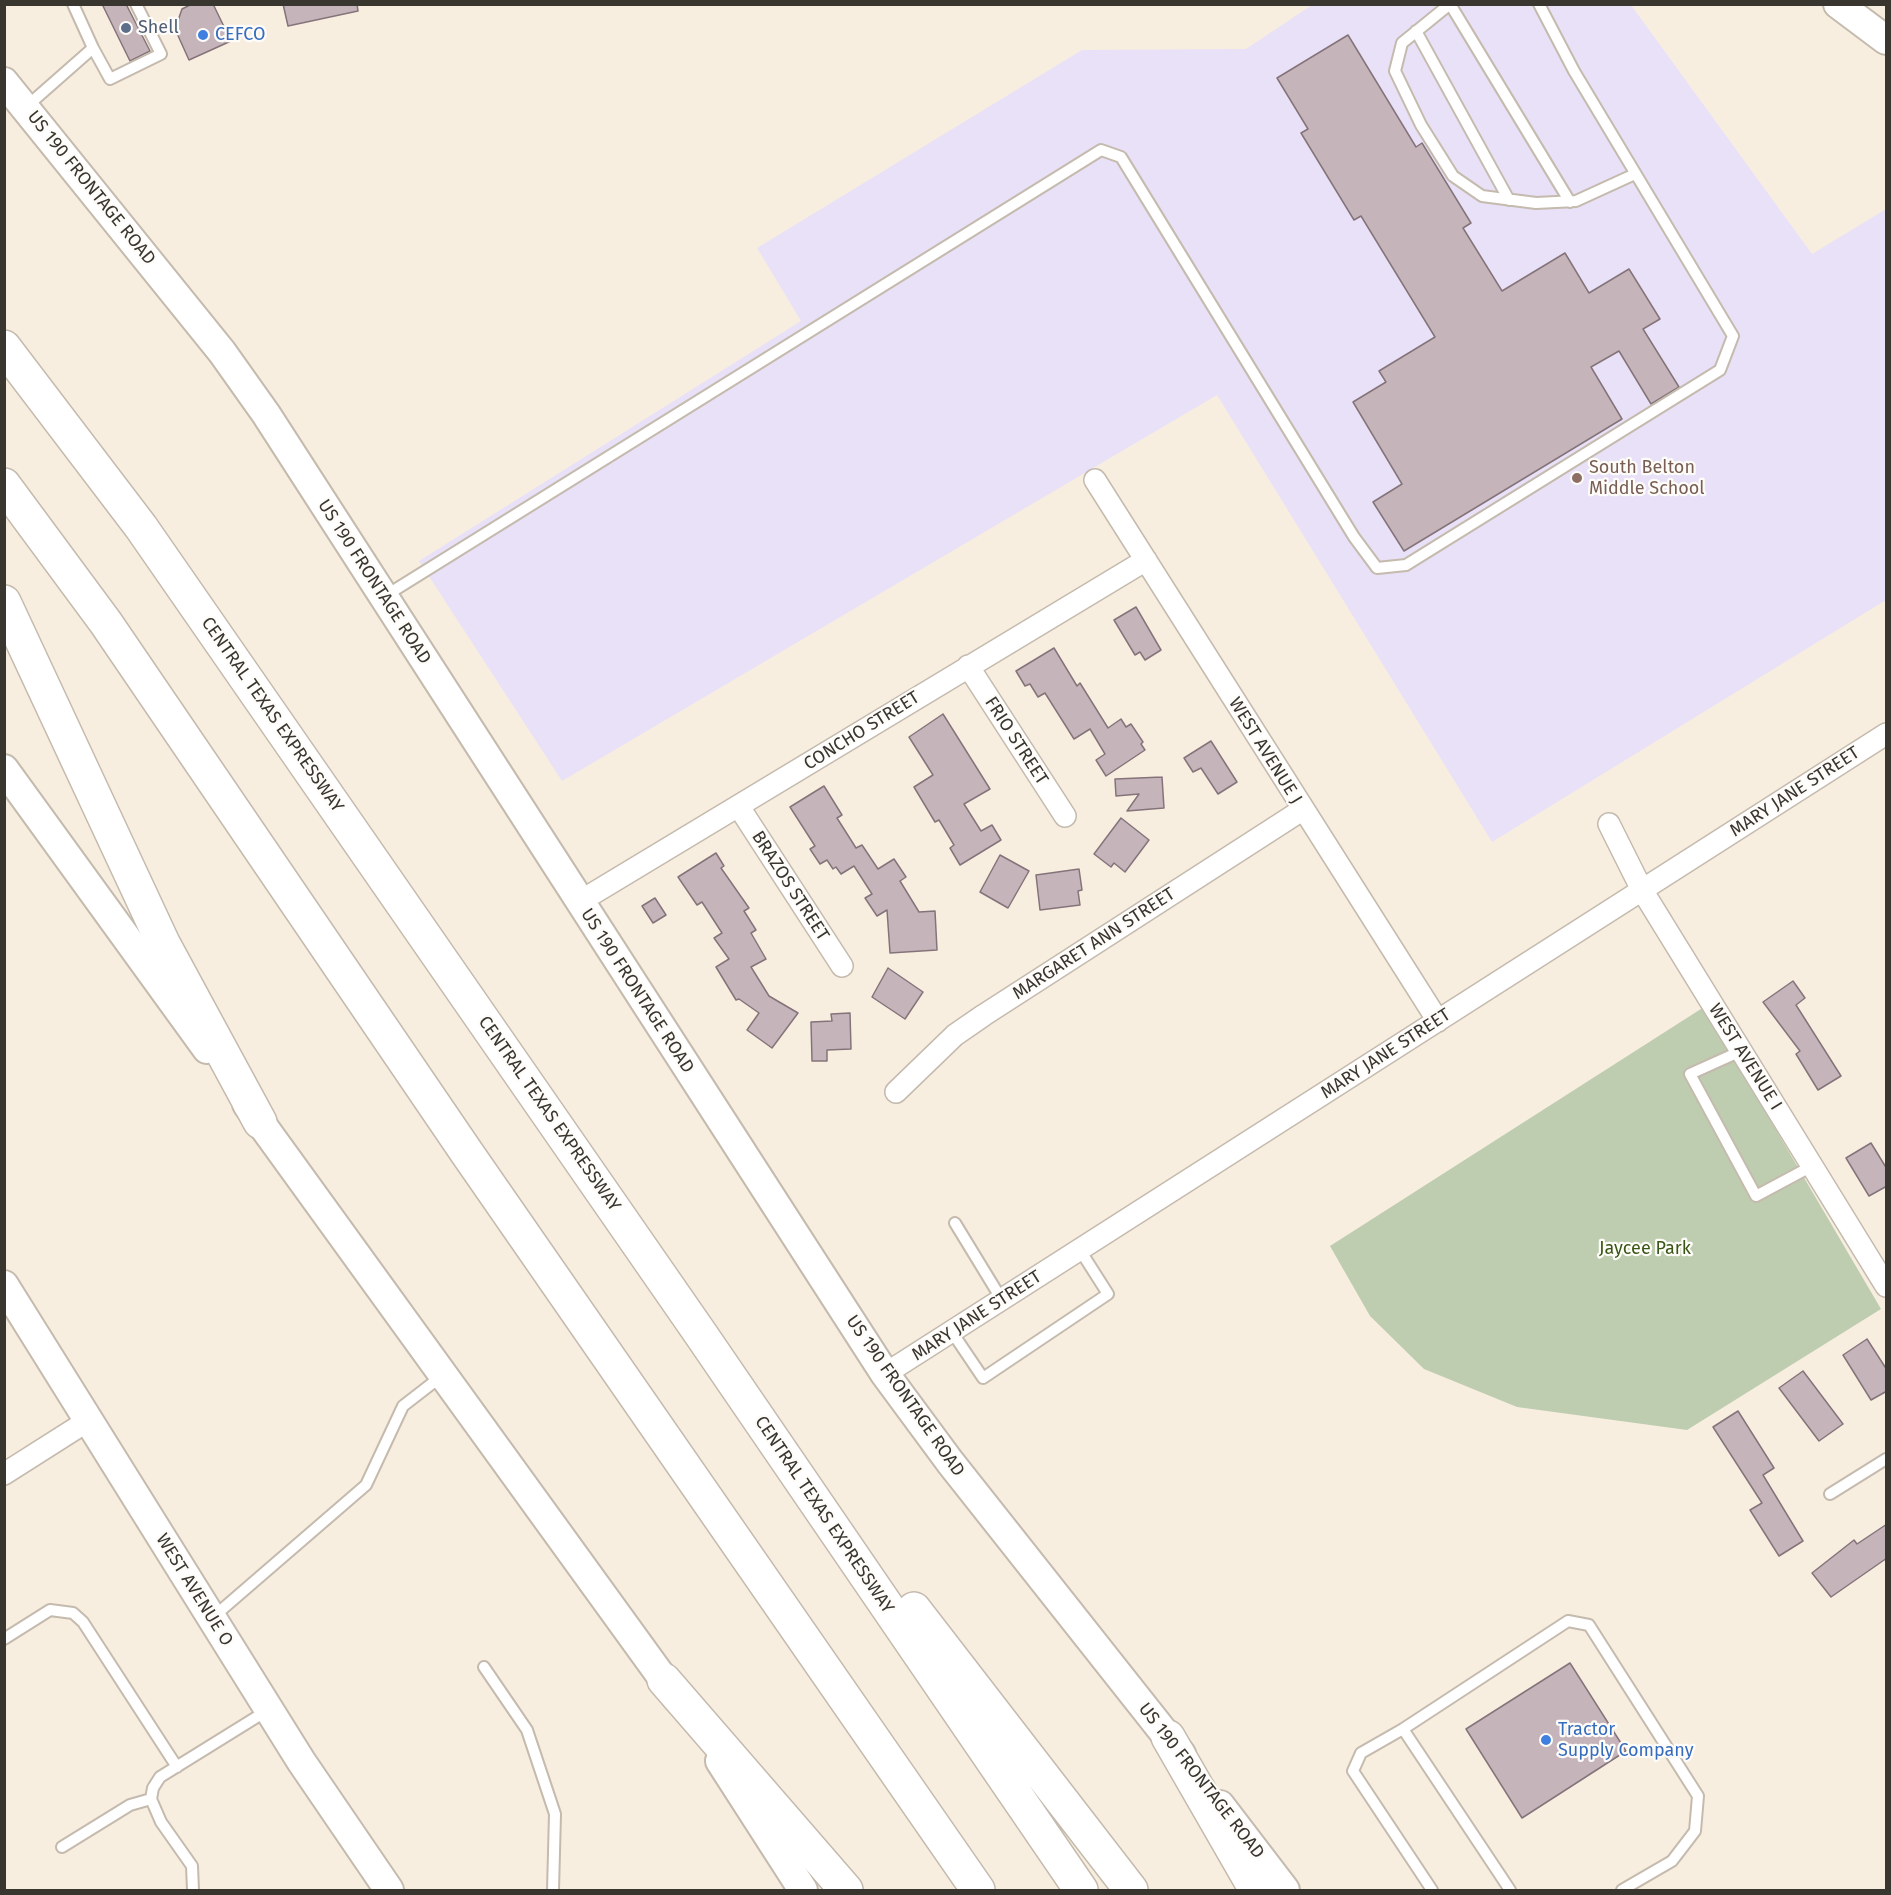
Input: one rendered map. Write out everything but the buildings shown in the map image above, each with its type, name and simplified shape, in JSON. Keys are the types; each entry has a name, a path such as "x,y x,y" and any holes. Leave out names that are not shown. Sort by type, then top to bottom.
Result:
{"highway":[{"name":"CENTRAL TEXAS EXPRESSWAY","path":"4,347 141,526 700,1333 1081,1890"},
{"path":"4,485 106,623 467,1153 978,1890"},
{"path":"4,602 163,943 260,1122"},
{"path":"700,1333 1131,1890"},
{"path":"664,1680 846,1890"},
{"path":"1168,1737 1256,1890"}],"main road":[{"path":"1838,4 1887,40"},
{"name":"US 190 FRONTAGE ROAD","path":"4,82 228,361 266,414 885,1374 950,1462 1168,1737 1285,1890"},
{"path":"4,769 711,1746 802,1890"},
{"name":"WEST AVENUE O","path":"4,1285 269,1710 388,1890"}],"street":[{"name":"WEST AVENUE J","path":"1095,480 1302,810 1438,1021"},
{"name":"CONCHO STREET","path":"579,902 1146,560"},
{"name":"FRIO STREET","path":"968,666 1065,816"},
{"name":"MARY JANE STREET","path":"885,1374 1887,734"},
{"name":"BRAZOS STREET","path":"739,807 842,966"},
{"name":"MARGARET ANN STREET","path":"896,1092 956,1035 984,1015 1302,810"},
{"name":"WEST AVENUE I","path":"1609,824 1642,890 1887,1286"},
{"path":"4,1474 89,1420"}],"lane":[{"path":"73,4 110,79 161,54 136,4"},
{"path":"1570,202 1450,4 1402,43 1395,70 1421,126 1453,176 1482,196 1536,204 1570,202 1635,174"},
{"path":"384,597 1101,150 1121,157 1354,537 1377,568 1406,566 1720,370 1733,336 1574,71 1539,4"},
{"path":"1416,31 1509,200"},
{"path":"25,107 93,48"},
{"path":"1741,1050 1690,1074 1756,1196 1812,1166"},
{"path":"956,1223 1002,1300"},
{"path":"952,1332 983,1378 1108,1294 1080,1250"},
{"path":"212,1618 366,1485 403,1406 443,1375"},
{"path":"1830,1494 1887,1459"},
{"path":"4,1639 50,1610 73,1613 83,1622 177,1767"},
{"path":"1432,1890 1353,1770 1361,1753 1403,1729 1568,1621 1589,1625 1698,1796 1695,1831 1672,1861 1622,1890"},
{"path":"484,1667 526,1730 555,1814 553,1890"},
{"path":"193,1890 192,1866 161,1822 151,1799 153,1788 160,1777 269,1710"},
{"path":"1403,1729 1510,1890"},
{"path":"62,1847 130,1805 151,1799"}],"shaded area":[{"name":"South Belton Middle School","path":"1312,5 1631,5 1812,254 1886,209 1886,600 1492,842 1217,395 562,781 419,561 801,321 757,248 1082,50 1246,49"}],"green space":[{"name":"Jaycee Park","path":"1704,1007 1881,1309 1687,1430 1517,1407 1424,1369 1370,1316 1330,1246"}],"place":[{"name":"Shell","path":"126,28"},
{"name":"CEFCO","path":"203,35"},
{"name":"South Belton Middle School","path":"1577,478"},
{"name":"Tractor Supply Company","path":"1546,1740"}]}
